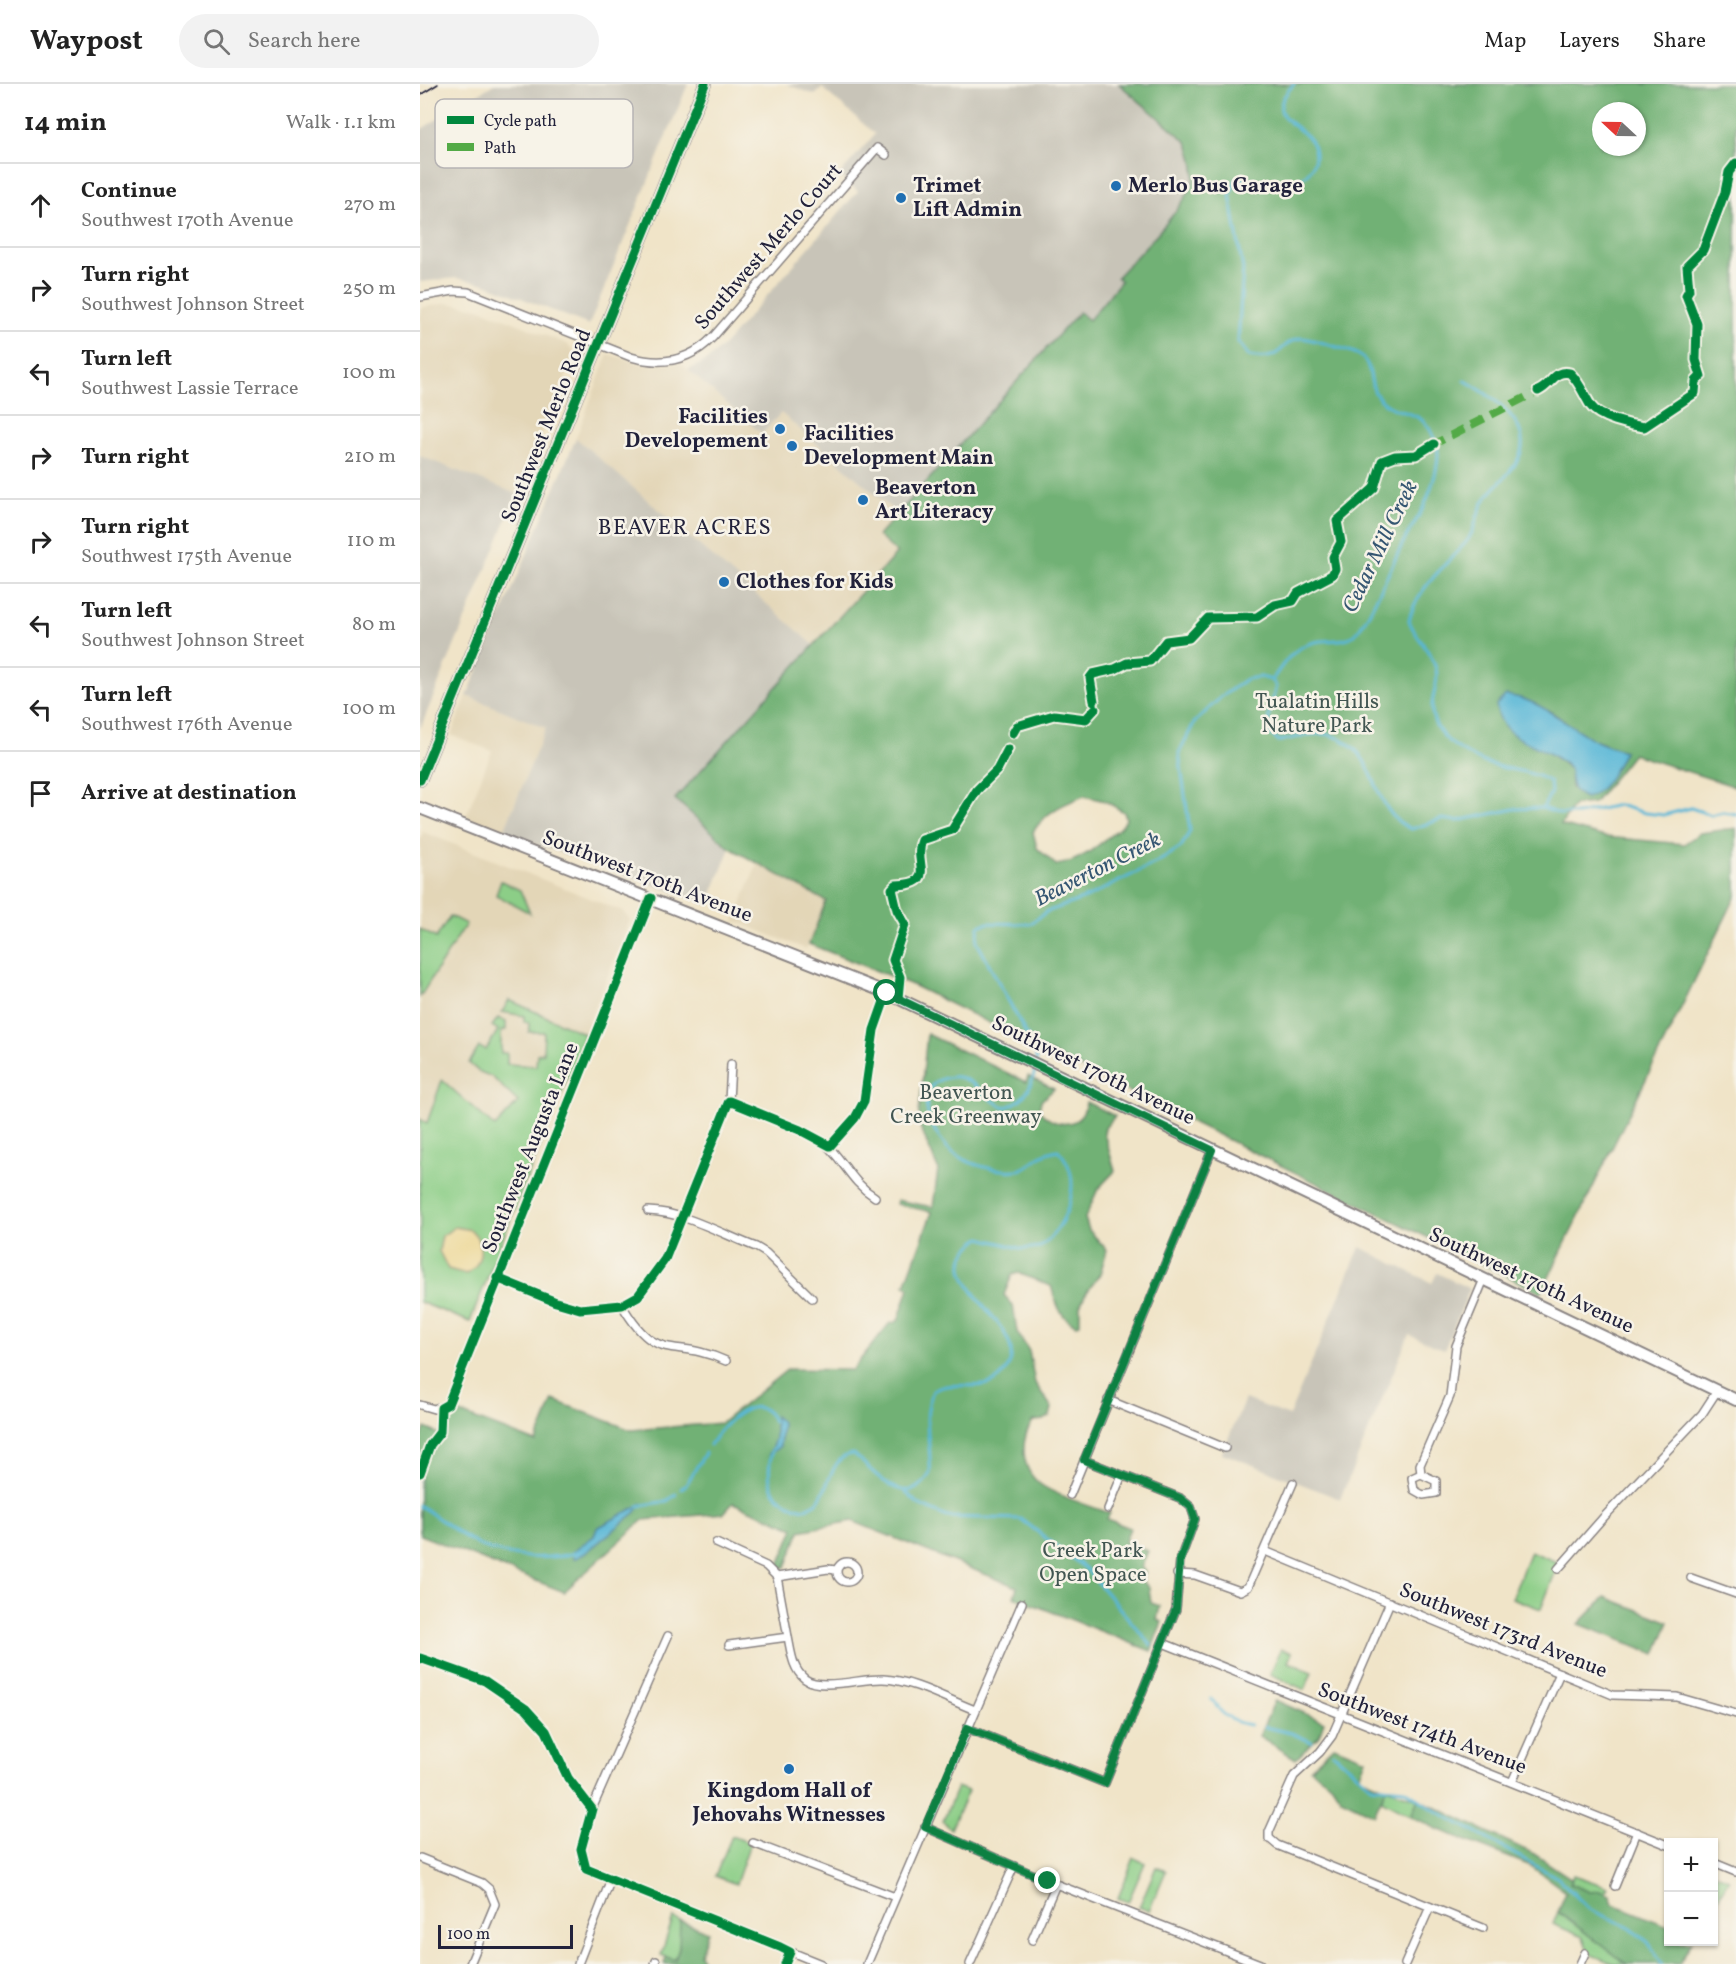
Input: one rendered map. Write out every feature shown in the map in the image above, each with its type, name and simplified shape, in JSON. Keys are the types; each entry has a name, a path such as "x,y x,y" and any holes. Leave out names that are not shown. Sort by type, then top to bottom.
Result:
{"main road":[{"name":"Southwest Merlo Road","path":"420,780 705,84"},
{"name":"Southwest 170th Avenue","path":"420,808 887,993 1736,1400"}],"street":[{"name":"Southwest Merlo Court","path":"600,344 650,362 681,359 698,351 878,148 885,155"},
{"path":"420,297 453,291 468,292 600,344"},
{"name":"Southwest Augusta Lane","path":"420,1405 441,1408 448,1404 651,898"},
{"path":"830,1146 855,1118 864,1101 874,1030 887,993"},
{"path":"497,1278 556,1302 580,1309 622,1305 638,1296 652,1280 665,1259 729,1101 731,1064"},
{"path":"729,1101 800,1130 830,1146 858,1186 875,1197"},
{"path":"1070,1495 1212,1150"},
{"path":"648,1211 663,1212 682,1218 766,1253 812,1298"},
{"path":"1420,1474 1420,1465 1450,1396 1456,1346 1484,1279"},
{"path":"622,1305 636,1328 649,1341 666,1348 709,1353 726,1361"},
{"path":"1558,1569 1702,1414 1717,1391"},
{"path":"1108,1400 1225,1448"},
{"path":"967,1728 1105,1783 1176,1609 1177,1574 1195,1519 1191,1507 1180,1498 1084,1460"},
{"path":"1108,1509 1122,1475"},
{"path":"1177,1574 1195,1575 1235,1590 1244,1590 1252,1582 1293,1483"},
{"path":"716,1544 766,1566 777,1577 795,1668 806,1680 819,1685 882,1679 899,1681 975,1710"},
{"name":"Southwest 173rd Avenue","path":"1265,1551 1613,1695 1669,1696 1736,1714"},
{"path":"777,1577 828,1569 836,1570"},
{"path":"1691,1578 1736,1594"},
{"path":"1390,1602 1332,1736 1320,1752 1294,1776 1269,1832 1269,1839 1278,1845 1484,1928"},
{"path":"867,1964 1022,1603"},
{"path":"668,1636 583,1834 582,1860 586,1869 821,1964"},
{"path":"729,1645 788,1637"},
{"name":"Southwest 174th Avenue","path":"1163,1642 1342,1716 1664,1843"},
{"path":"420,1658 485,1681 526,1708 546,1731 568,1778 592,1809"},
{"path":"1512,1782 1560,1672"},
{"path":"925,1827 1056,1884 1260,1964"},
{"path":"1615,1886 1637,1832"},
{"path":"753,1843 895,1897"},
{"path":"420,1858 482,1883 489,1889 495,1904 470,1964"},
{"path":"1718,1865 1736,1872"},
{"path":"970,1964 1014,1866"},
{"path":"578,1964 611,1879"},
{"path":"1032,1940 1056,1884"},
{"path":"1405,1964 1430,1907"},
{"path":"785,1964 790,1953"},
{"path":"1580,1964 1585,1953"}],"shaded area":[{"path":"494,84 688,84 589,325 486,284 456,278 420,282 420,130 435,121 435,168 633,168 633,99 470,99"},
{"path":"786,84 1131,84 1236,175 1098,328 1079,312 898,514 781,413 762,434 688,370 708,360 725,344 858,191 839,175 875,134 822,88 815,95"},
{"path":"447,303 479,308 567,344 573,350 573,359 517,494 420,456 420,308"},
{"path":"608,354 647,366 680,363 762,434 781,413 898,514 878,536 897,552 814,645 576,438"},
{"path":"576,438 814,645 675,799 730,848 708,904 503,833 546,728 467,696"},
{"path":"420,456 517,494 420,729"},
{"path":"467,696 546,728 503,833 465,818 492,751 451,735"},
{"path":"423,832 624,912 630,920 468,1323 420,1304 420,840"},
{"path":"758,863 826,902 806,949 734,921"},
{"path":"1360,1247 1432,1283 1437,1273 1470,1289 1444,1350 1409,1335 1340,1499 1222,1453 1245,1399 1289,1416"}],"green space":[{"name":"Tualatin Hills Nature Park","path":"1119,84 1736,84 1736,787 1633,754 1594,803 1574,805 1561,825 1605,837 1684,844 1700,833 1736,828 1736,896 1541,1293 910,984 809,944 826,901 730,848 675,799 897,553 878,536 1079,312 1089,320 1121,281 1117,277 1173,215 1191,188 1194,168 1187,142","holes":["1550,711 1591,739 1624,751 1571,788 1570,769 1543,748","1084,796 1105,801 1124,812 1126,819 1123,825 1092,850 1075,860 1056,865 1037,848 1033,832 1049,814"]},
{"path":"501,881 520,890 530,913 496,895"},
{"path":"450,916 466,924 420,997 420,929 436,938"},
{"path":"509,1000 585,1034 551,1119 543,1129 543,1138 470,1322 420,1302 420,1119 427,1123 442,1080 495,1127 518,1102 492,1077 478,1071 469,1063 479,1047 486,1050 498,1030 492,1026 498,1018 506,1022 506,1030 501,1031 501,1053 507,1053 507,1064 536,1066 537,1054 543,1053 544,1032 529,1032 529,1023 524,1022 524,1016 502,1012"},
{"path":"927,1034 1026,1082 1028,1076 1054,1089 1041,1101 1039,1110 1052,1121 1067,1123 1074,1121 1084,1111 1086,1102 1115,1116 1105,1128 1104,1133 1115,1171 1098,1189 1085,1218 1089,1230 1107,1250 1100,1274 1080,1306 1080,1324 1076,1325 1062,1313 1051,1286 1018,1273 1012,1275 1004,1295 1013,1305 1017,1332 1029,1351 1035,1383 1052,1408 1050,1416 1044,1420 1033,1421 1026,1436 1024,1453 1029,1470 1033,1477 1046,1488 1110,1513 1107,1519 1130,1528 1125,1542 1148,1551 1141,1568 1146,1571 1142,1580 1149,1588 1151,1603 1160,1606 1157,1620 1162,1622 1151,1651 1014,1597 1017,1587 852,1521 800,1531 786,1567 781,1568 779,1565 794,1528 733,1503 724,1513 643,1520 564,1592 420,1535 420,1441 425,1428 444,1436 455,1411 536,1442 553,1400 631,1430 721,1423 788,1369 852,1370 889,1324 898,1321 909,1288 905,1285 932,1212 896,1204 897,1200 933,1207 938,1169 918,1122"},
{"path":"1530,1551 1559,1563 1541,1609 1512,1598"},
{"path":"1605,1597 1669,1622 1656,1654 1579,1624"},
{"path":"1281,1649 1292,1653 1288,1662 1312,1672 1305,1690 1270,1674"},
{"path":"1275,1700 1324,1722 1319,1736 1296,1759 1259,1736"},
{"path":"1334,1746 1366,1759 1359,1777 1386,1788 1374,1815 1341,1799 1332,1785 1310,1769"},
{"path":"957,1787 968,1791 951,1829 943,1821"},
{"path":"1386,1788 1418,1799 1411,1816 1381,1800"},
{"path":"1418,1799 1534,1854 1572,1879 1570,1884 1590,1892 1601,1891 1610,1895 1613,1904 1664,1924 1664,1946 1690,1946 1679,1964 1627,1964 1558,1912 1566,1892 1531,1866 1437,1829 1411,1816"},
{"path":"732,1836 750,1843 736,1884 715,1876"},
{"path":"1134,1858 1145,1863 1128,1902 1118,1898"},
{"path":"1156,1867 1166,1871 1149,1911 1139,1907"},
{"path":"1573,1875 1608,1887 1605,1893 1590,1892 1570,1884"},
{"path":"1718,1875 1729,1879 1718,1898"},
{"path":"1558,1912 1627,1964 1615,1964 1589,1954 1583,1937 1553,1924"},
{"path":"673,1918 680,1921 681,1926 675,1960 661,1955"},
{"path":"680,1921 708,1932 700,1954 704,1964 664,1964 666,1957 675,1960 679,1949"}],"sand":[{"path":"455,1227 471,1230 479,1242 479,1260 476,1266 466,1274 448,1269 439,1251 442,1236"}],"water":[{"path":"1506,695 1529,701 1593,739 1624,751 1613,772 1599,791 1586,798 1581,796 1573,787 1570,769 1560,760 1525,742 1506,728 1496,705"},
{"path":"775,1416 782,1422 780,1446 769,1455 775,1439"},
{"path":"641,1504 636,1512 584,1554 574,1559 573,1551 594,1536 597,1528"}],"waterway":[{"name":"Cedar Mill Creek","path":"1272,680 1290,656 1301,647 1315,642 1345,639 1360,629 1425,504 1434,478 1438,455 1436,442 1424,421 1394,409 1378,397 1369,368 1363,358 1357,354 1301,338 1293,340 1275,355 1249,356 1238,342 1243,269 1230,195 1236,180 1244,179 1281,185 1300,179 1312,167 1315,156 1312,144 1284,117 1281,111 1285,95 1294,84"},
{"path":"1464,380 1499,404 1509,414 1522,437 1522,449 1513,468 1483,503 1467,541 1421,593 1409,621 1431,656 1436,669 1433,716 1442,734 1457,747 1484,762 1534,775 1550,782 1551,792 1543,808"},
{"name":"Beaverton Creek","path":"772,1450 769,1472 772,1488 783,1501 804,1509 817,1502 836,1465 846,1455 854,1454 892,1486 902,1490 912,1490 921,1485 930,1473 927,1422 933,1391 941,1387 992,1383 999,1378 1011,1360 1009,1342 999,1324 971,1289 963,1271 964,1254 981,1238 1023,1249 1040,1247 1050,1238 1066,1214 1072,1187 1071,1174 1058,1150 1043,1155 1021,1169 994,1169 956,1155 947,1147 932,1125 926,1100 929,1089 937,1081 959,1077 1006,1107 1021,1099 1030,1085 1035,1069 1036,1052 977,942 979,926 988,923 1030,924 1046,912 1088,897 1161,860 1181,847 1190,831 1179,753 1194,723 1221,697 1246,679 1260,677 1272,680 1276,686 1269,714 1268,732 1279,741 1324,734 1347,742 1359,753 1367,766 1388,809 1397,820 1411,829 1442,819 1457,821 1514,809 1542,808 1560,814 1578,814 1618,805 1645,813 1664,815 1691,808 1711,815 1723,812 1736,814"},
{"name":"Beaverton Creek","path":"710,1445 722,1428 750,1408 759,1408 767,1412 774,1422"},
{"name":"Beaverton Creek","path":"681,1489 686,1485 705,1453"},
{"path":"905,1491 918,1504 947,1517 1021,1519 1085,1568 1151,1645"},
{"name":"Beaverton Creek","path":"638,1506 667,1501 676,1494"},
{"name":"Beaverton Creek","path":"420,1506 479,1545 502,1553 527,1557 551,1557 575,1553"},
{"path":"1211,1699 1228,1717 1250,1725"},
{"path":"1265,1727 1291,1733 1312,1742"},
{"path":"1333,1753 1371,1786 1404,1789 1433,1809 1558,1878 1589,1909 1630,1928 1648,1942 1662,1964"}],"tram line":[{"path":"420,95 438,84"}],"marked path":[{"path":"1430,446 1542,389"}],"cycle path":[{"path":"420,780 705,84"},
{"path":"1538,391 1560,373 1570,373 1595,410 1615,420 1644,427 1695,393 1696,381 1701,376 1696,360 1697,324 1686,295 1689,290 1687,266 1703,250 1725,192 1729,172 1736,163"},
{"path":"1094,701 1090,678 1093,674 1115,669 1127,663 1150,661 1166,641 1189,638 1208,618 1257,617 1275,605 1293,601 1298,593 1332,575 1335,569 1333,557 1341,542 1337,521 1374,488 1382,461 1395,456 1416,455 1434,444"},
{"path":"1013,733 1017,726 1054,715 1086,719 1095,709"},
{"path":"898,998 900,977 893,960 905,924 897,910 892,889 896,885 917,881 921,870 922,840 952,830 977,790 997,770 1008,749"},
{"path":"420,1473 430,1445 440,1432 441,1408 448,1404 651,898"},
{"path":"497,1278 556,1302 580,1309 622,1305 638,1296 665,1259 729,1101 800,1130 830,1146 855,1118 864,1101 874,1030 887,993"},
{"path":"420,1658 485,1681 526,1709 546,1731 568,1778 592,1809 581,1849 586,1869 780,1947 790,1952 785,1964"}],"place":[{"name":"Merlo Bus Garage","path":"1116,186"},
{"name":"Trimet Lift Admin","path":"901,198"},
{"name":"Facilities Developement","path":"780,429"},
{"name":"Facilities Development Main","path":"792,446"},
{"name":"Beaverton Art Literacy","path":"863,500"},
{"name":"Clothes for Kids","path":"724,582"},
{"name":"Kingdom Hall of Jehovahs Witnesses","path":"789,1769"}],"district":[{"name":"BEAVER ACRES","path":"685,528"}],"route":[{"path":"887,993 1212,1150 1084,1460 1180,1498 1191,1507 1195,1519 1177,1574 1176,1609 1105,1783 967,1728 925,1827 1048,1881"}],"park label":[{"name":"Beaverton Creek Greenway","path":"966,1105"},
{"name":"Creek Park Open Space","path":"1093,1563"}]}
